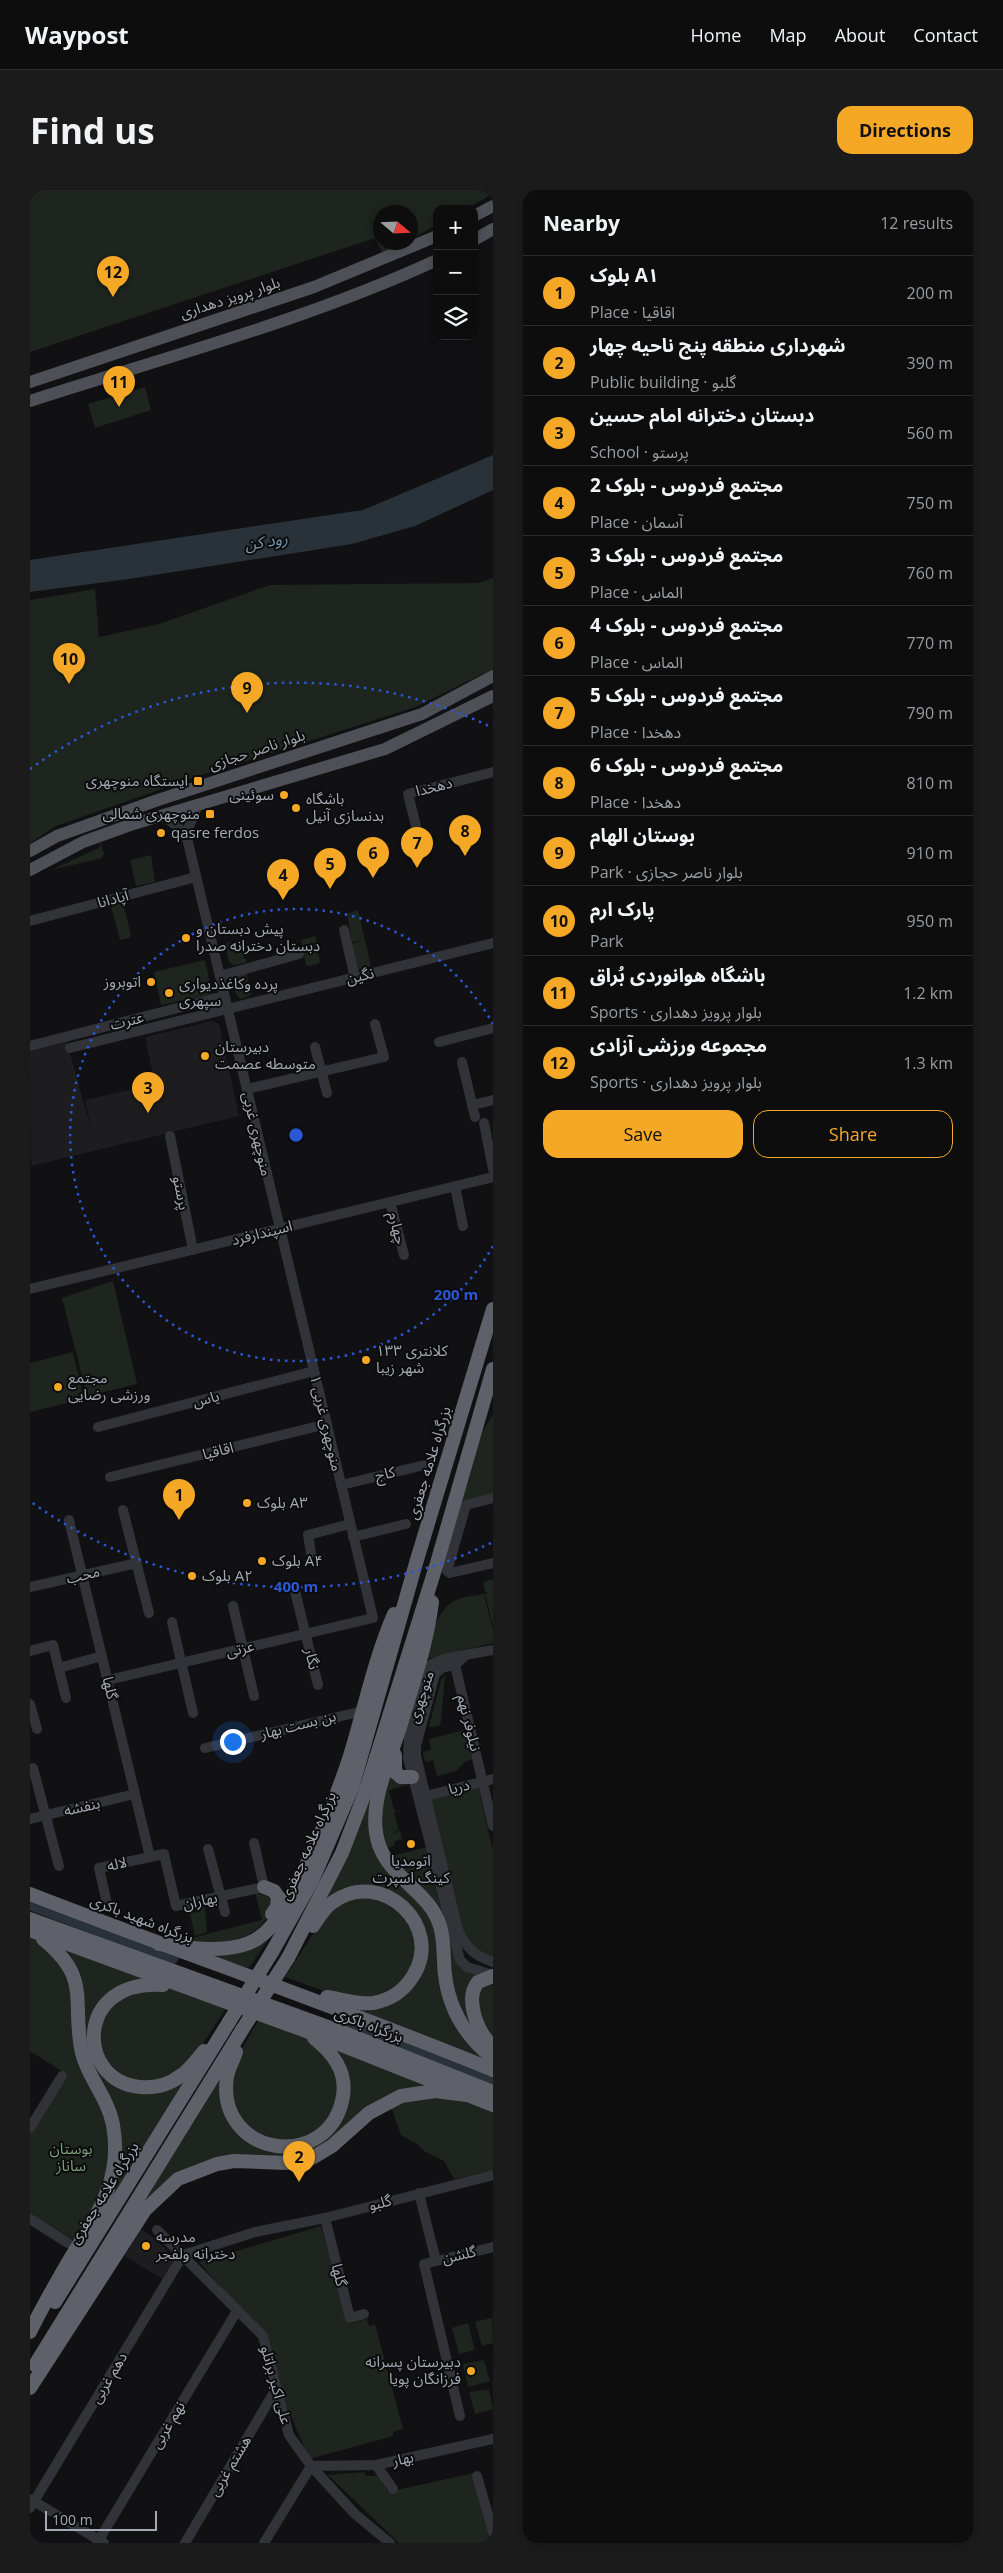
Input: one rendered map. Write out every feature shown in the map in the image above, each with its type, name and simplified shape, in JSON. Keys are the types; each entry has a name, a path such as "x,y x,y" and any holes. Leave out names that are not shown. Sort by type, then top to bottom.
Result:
{"highway":[{"name":"بزرگراه علامه جعفری","path":"30,2342 272,1952 312,1881 352,1788 416,1562 493,1309"},
{"name":"بزرگراه علامه جعفری","path":"30,2374 51,2336 288,1958 342,1853 362,1801 437,1563 493,1369"},
{"path":"471,1445 493,1390"},
{"path":"159,1944 208,1949 250,1943 264,1934 288,1900 324,1825 363,1711 390,1622 416,1562"},
{"path":"437,1563 431,1613 419,1663 377,1799 376,1825 380,1846 390,1866 434,1911 443,1939 445,1975 451,2003 473,2040 493,2058"},
{"path":"396,1739 395,1772 401,1777 412,1776"},
{"path":"231,1946 256,1931 274,1911 278,1897 274,1891 264,1886"},
{"path":"288,1958 326,1908 344,1896 360,1892 384,1894 402,1904 416,1922 422,1938 422,1955 416,1972 405,1987 391,1997 365,2003 296,1993"},
{"name":"بزرگراه شهید باکری","path":"30,1894 243,1974"},
{"name":"بزرگراه باکری","path":"30,1919 342,2032 493,2092"},
{"path":"32,1931 178,1986 306,2031 493,2106"},
{"path":"30,2332 46,2300 108,2195 116,2151 112,2116 82,2051 79,2006 73,1975 62,1956 32,1931"},
{"name":"بزرگراه باکری","path":"243,1974 493,2070"},
{"path":"493,1976 478,1982 472,1993 481,2032 493,2046"},
{"path":"178,1986 143,1984 116,1994 102,2007 96,2023 94,2046 102,2064 118,2079 126,2084 148,2088 175,2080 187,2071 229,2022"},
{"path":"242,2030 227,2077 228,2104 237,2124 248,2134 266,2144 282,2147 301,2144 317,2137 335,2118 342,2101 343,2081 338,2064 329,2051 306,2031"},
{"path":"30,2388 145,2210 178,2180 217,2164 234,2162 286,2163 312,2158 332,2146 369,2113 401,2096 435,2091 467,2096"}],"main road":[{"path":"478,214 493,206"},
{"path":"478,238 493,229"},
{"name":"بلوار پرویز دهداری","path":"30,382 314,287 433,238"},
{"path":"30,400 316,308 391,281 433,262"},
{"name":"بلوار ناصر حجازی","path":"30,851 57,836 158,800 422,714 493,676"},
{"path":"30,870 83,842 162,815 197,807 385,749 490,698"}],"street":[{"name":"دهخدا","path":"416,826 408,794 493,772"},
{"path":"162,815 186,834 197,807"},
{"name":"منوچهری غربی","path":"186,834 280,1228"},
{"name":"آپادانا","path":"30,921 196,877"},
{"path":"344,930 355,978"},
{"name":"نگین","path":"70,1048 493,943"},
{"path":"220,976 300,954"},
{"name":"عترت","path":"30,1046 224,996"},
{"path":"246,1089 384,1057 375,1024"},
{"path":"439,1042 493,1028"},
{"path":"315,1048 326,1094"},
{"path":"462,1062 472,1106 479,1120 493,1169"},
{"path":"472,1106 493,1100"},
{"name":"پرستو","path":"170,1136 193,1250"},
{"name":"اسپندارفرد","path":"30,1289 493,1177"},
{"path":"455,1186 463,1226"},
{"name":"چهارم","path":"390,1202 404,1255"},
{"name":"منوچهری غربی ۱","path":"280,1228 373,1618"},
{"name":"یاس","path":"98,1427 314,1371"},
{"name":"اقاقیا","path":"110,1477 326,1424"},
{"name":"کاج","path":"341,1485 429,1464"},
{"path":"493,1498 466,1505 448,1573 493,1563"},
{"path":"123,1510 150,1613"},
{"name":"گلها","path":"69,1520 135,1794 148,1857"},
{"path":"311,1553 308,1535 350,1524"},
{"path":"353,1537 406,1524"},
{"name":"محب","path":"30,1587 136,1563"},
{"name":"نگار","path":"295,1591 318,1686"},
{"path":"233,1606 254,1696"},
{"name":"عزتی","path":"108,1680 373,1618"},
{"path":"172,1622 193,1713"},
{"path":"30,1651 53,1645 66,1698"},
{"path":"467,1655 493,1650"},
{"name":"منوچهری","path":"467,1655 455,1665 442,1668 436,1674 416,1746 416,1756 460,1960 474,1969"},
{"name":"منوچهری","path":"467,1655 443,1658 430,1665 407,1745 412,1776 447,1898 460,1935 469,1949 480,1958"},
{"path":"59,1668 102,1656"},
{"name":"نیلوفر نهم","path":"455,1665 488,1780 493,1826"},
{"path":"30,1704 37,1729"},
{"name":"بن بست بهار","path":"204,1748 363,1711"},
{"path":"33,1768 59,1866"},
{"name":"دریا","path":"426,1796 488,1780"},
{"name":"بنفشه","path":"30,1819 135,1794"},
{"path":"254,1843 264,1886"},
{"path":"208,1849 225,1912"},
{"name":"بهاران","path":"148,1857 164,1854 176,1906 264,1886"},
{"name":"لاله","path":"108,1908 99,1868 148,1857"},
{"path":"493,1962 480,1958 473,1961 474,1969 493,1976"},
{"path":"30,2128 62,2076"},
{"name":"گلبو","path":"183,2255 196,2255 256,2237 266,2231 325,2218 493,2175"},
{"path":"419,2193 436,2261"},
{"name":"گلها","path":"325,2218 350,2318 364,2314"},
{"path":"30,2219 68,2243"},
{"name":"علی اکبر براتلو","path":"157,2230 263,2336 289,2435 311,2466 355,2514 384,2541"},
{"name":"گلشن","path":"460,2416 424,2264 493,2247"},
{"name":"دهم غربی","path":"31,2503 183,2255"},
{"name":"نهم غربی","path":"100,2542 237,2311"},
{"name":"هشتم غربی","path":"185,2543 276,2389"},
{"name":"بهار","path":"311,2466 376,2465 493,2439"},
{"path":"376,2465 393,2489"},
{"path":"264,2543 311,2466"},
{"path":"477,2476 493,2532"},
{"path":"31,2503 100,2542"}],"shaded area":[{"path":"212,1021 219,1024 239,1116 31,1166 30,1051 67,1042 92,1133 85,1100 155,1084 145,1037"},
{"name":"مدرسه دخترانه ولفجر","path":"140,2229 153,2237 175,2259 163,2279 124,2256"}],"green space":[{"path":"30,190 493,190 493,194 472,205 433,205 433,227 418,235 418,205 373,205 373,239 30,352"},
{"path":"381,250 391,250 383,254"},
{"path":"145,387 151,410 95,428 88,404"},
{"path":"493,578 493,669 413,708 196,777 56,826 30,843 30,600 95,589 99,637 159,624 270,585 478,583"},
{"path":"100,842 104,854 102,858 51,870 99,848"},
{"path":"151,855 155,882 136,886 130,860"},
{"path":"122,899 131,935 129,938 120,940 111,906 120,903"},
{"path":"358,910 371,966 359,970 356,969 350,944 364,940 352,942 347,914"},
{"path":"315,935 318,947 315,951 307,953 316,951 317,949 320,961 318,964 309,966 306,965 301,940"},
{"path":"240,940 244,958 247,960 245,963 233,965 229,962 225,944"},
{"path":"205,960 212,994 161,1005 154,972"},
{"path":"246,971 251,995 241,999 236,995 233,982 236,976 244,974"},
{"path":"113,1281 137,1384 87,1396 62,1298"},
{"path":"73,1352 84,1399 30,1412 30,1363"},
{"path":"493,1414 493,1495 459,1504 479,1438"},
{"path":"492,1579 493,1627 485,1593 489,1592 485,1592 483,1582"},
{"path":"484,1594 493,1630 493,1643 427,1659 435,1626 443,1611 456,1600"},
{"path":"445,1675 441,1721 439,1726 429,1727 441,1680"},
{"path":"464,1730 472,1760 466,1761 456,1771 437,1776 433,1760 425,1762 423,1752 431,1750 429,1739"},
{"path":"392,1763 390,1772 393,1778 400,1782 409,1780 410,1784 383,1792 389,1791 394,1810 396,1810 394,1814 399,1829 394,1833 391,1823 394,1834 400,1830 402,1839 395,1841 394,1846 384,1849 378,1828 378,1817 382,1795"},
{"path":"377,1777 374,1835 432,1915 443,1986 493,2063 339,2003 393,2000 426,1943 382,1890 320,1911"},
{"path":"478,1787 493,1851 493,1958 481,1955 465,1939 430,1803 433,1798"},
{"path":"427,1847 457,1963 483,1975 472,1983 487,2051 452,1995 446,1935 388,1857"},
{"path":"255,1892 274,1899 267,1917 259,1927 249,1934 238,1939 225,1941 199,1942 174,1940 181,1936 192,1938 262,1920"},
{"path":"361,1896 374,1897 392,1903 408,1922 418,1943 408,1979 378,1999 327,1992 285,1977 328,1911"},
{"path":"205,1907 207,1932 195,1936 190,1914"},
{"path":"274,1931 249,1968 199,1952"},
{"name":"بوستان ساناز","path":"30,1935 37,1938 67,1970 77,2038 109,2119 110,2179 76,2241 30,2214 30,2133 68,2075 30,2051"},
{"path":"57,1947 160,1983 120,1987 91,2043 132,2089 192,2070 109,2207 119,2160 90,2067 82,2009"},
{"path":"493,1982 493,2043 482,2020 476,1992 477,1989"},
{"path":"167,1988 226,2008 195,2056 162,2082 127,2080 102,2056 98,2026 118,1996"},
{"path":"259,2019 313,2040 340,2077 332,2118 300,2142 257,2137 231,2105 236,2059"},
{"path":"324,2042 448,2090 420,2089 331,2143 300,2157 230,2158 139,2208 234,2053 224,2075 243,2134 311,2144 346,2095"},
{"path":"445,2095 493,2110 493,2170 454,2179 444,2161 424,2151 417,2144 401,2135 390,2104"},
{"path":"321,2226 349,2324 367,2319 369,2326 375,2324 403,2429 393,2432 393,2436 309,2459 283,2397 270,2343 199,2262"},
{"path":"492,2318 493,2343 482,2346 475,2322"},
{"path":"468,2323 475,2350 459,2354 452,2328"},
{"path":"484,2360 490,2381 468,2387 463,2364"},
{"path":"489,2389 493,2409 475,2414 469,2392"},
{"path":"364,2472 366,2476 378,2476 388,2492 474,2473 493,2543 399,2543 328,2475"}],"water":[{"name":"رود کن","path":"493,455 493,490 415,526 352,544 129,579 30,592 30,560 363,510"}],"waterway":[{"path":"30,1903 172,1957"},
{"path":"341,2017 493,2079"}],"place":[{"name":"مجموعه ورزشی آزادی","path":"113,297"},
{"name":"باشگاه هوانوردی بُراق","path":"119,407"},
{"name":"پارک ارم","path":"69,684"},
{"name":"بوستان الهام","path":"247,713"},
{"name":"ایستگاه منوچهری","path":"198,781"},
{"name":"سوئینی","path":"284,795"},
{"name":"باشگاه بدنسازی آنیل","path":"296,808"},
{"name":"منوچهری شمالی","path":"210,814"},
{"name":"qasre ferdos","path":"161,833"},
{"name":"مجتمع فردوس - بلوک 6","path":"465,856"},
{"name":"مجتمع فردوس - بلوک 5","path":"417,868"},
{"name":"مجتمع فردوس - بلوک 4","path":"373,878"},
{"name":"مجتمع فردوس - بلوک 3","path":"330,889"},
{"name":"مجتمع فردوس - بلوک 2","path":"283,900"},
{"name":"پیش دبستان و دبستان دخترانه صدرا","path":"186,938"},
{"name":"اتوبروز","path":"151,982"},
{"name":"پرده وکاغذدیواری سپهری","path":"169,993"},
{"name":"دبیرستان متوسطه عصمت","path":"205,1056"},
{"name":"دبستان دخترانه امام حسین","path":"148,1113"},
{"name":"کلانتری ۱۳۳ شهر زیبا","path":"366,1360"},
{"name":"مجتمع ورزشی رضایی","path":"58,1387"},
{"name":"بلوک A۳","path":"247,1503"},
{"name":"بلوک A۱","path":"179,1520"},
{"name":"بلوک A۴","path":"262,1561"},
{"name":"بلوک A۲","path":"192,1576"},
{"name":"اتومدیا کینگ اسپرت","path":"411,1844"},
{"name":"شهرداری منطقه پنج ناحیه چهار","path":"299,2182"},
{"name":"مدرسه دخترانه ولفجر","path":"146,2246"},
{"name":"دبیرستان پسرانه فرزانگان پویا","path":"471,2371"}]}
